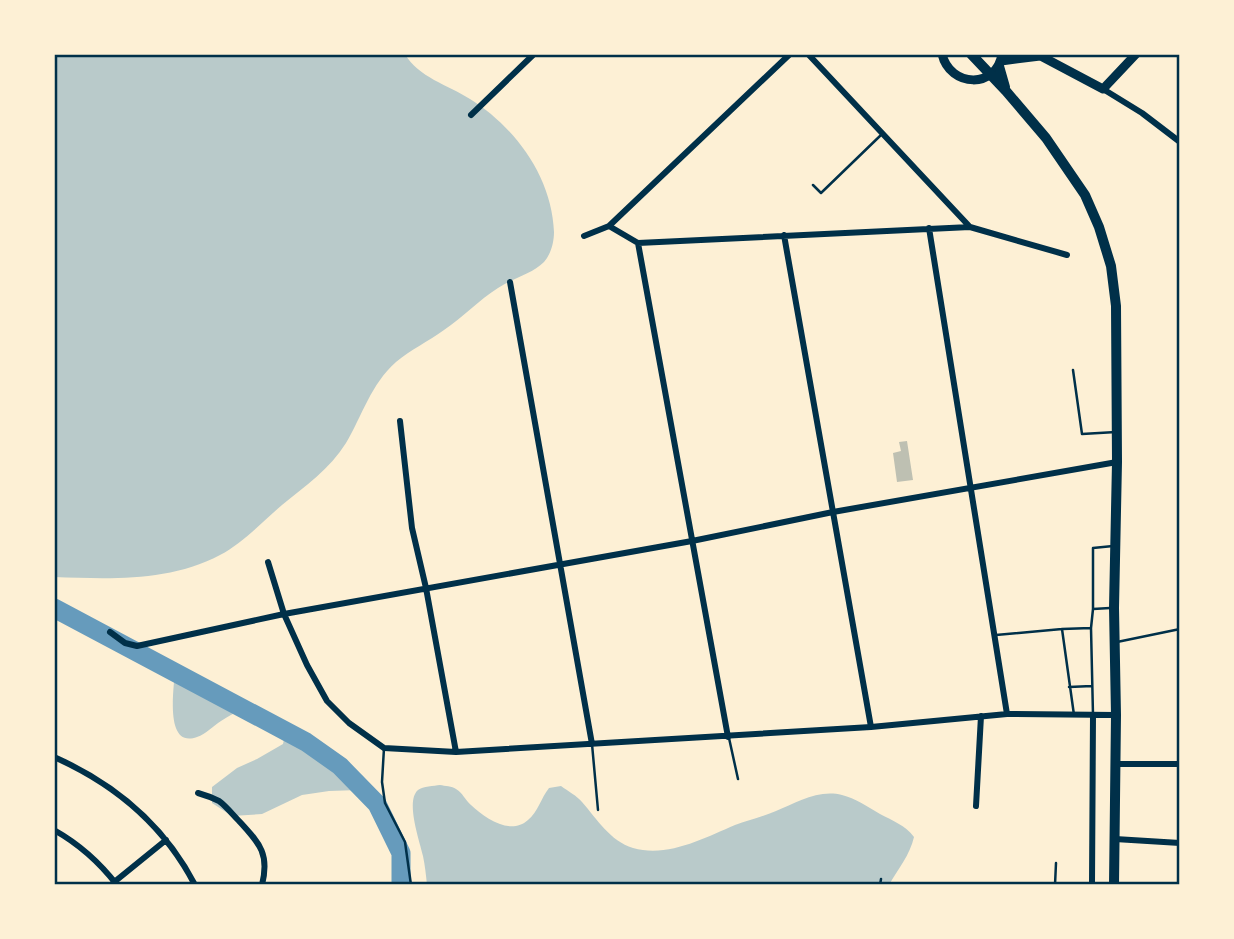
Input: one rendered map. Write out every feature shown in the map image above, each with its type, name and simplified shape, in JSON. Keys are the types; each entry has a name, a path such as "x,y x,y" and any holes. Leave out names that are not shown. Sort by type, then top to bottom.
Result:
{"highway":[{"path":"971,54 1051,144 1085,195 1099,227 1111,266 1116,306 1117,432 1114,885"},
{"path":"1001,60 1006,91"}],"main road":[{"path":"942,54 952,73 970,80 990,74 1001,60 1038,55 1103,89 1136,54"}],"street":[{"path":"471,115 534,54"},
{"path":"584,236 609,226 790,54"},
{"path":"808,54 970,227"},
{"path":"1103,89 1142,113 1180,142"},
{"path":"609,226 638,243 970,227 1067,255"},
{"path":"929,228 1007,714"},
{"path":"784,236 871,727"},
{"path":"638,243 728,737"},
{"path":"510,282 592,744"},
{"path":"400,421 412,528 426,588 456,752"},
{"path":"110,632 125,643 137,646 284,614 1117,462"},
{"path":"268,562 284,614 327,701 349,723 384,748 456,752 728,737 1007,714 1115,715"},
{"path":"1092,885 1093,715"},
{"path":"976,806 981,716"},
{"path":"54,757 96,778 143,815 166,840 195,885"},
{"path":"1115,764 1180,764"},
{"path":"198,793 220,802 258,842 265,865 262,885"},
{"path":"54,830 90,856 115,884 166,840"},
{"path":"1115,839 1180,843"}],"lane":[{"path":"813,185 821,193 883,134"},
{"path":"1073,370 1082,434 1117,432"},
{"path":"1093,715 1093,548 1115,546"},
{"path":"1093,609 1114,608"},
{"path":"994,635 1091,628"},
{"path":"1062,629 1074,715"},
{"path":"1114,643 1180,629"},
{"path":"1069,687 1092,686"},
{"path":"728,737 738,779"},
{"path":"592,744 597,810"},
{"path":"384,748 382,782 385,803 405,842 411,885"},
{"path":"1055,885 1056,863"},
{"path":"880,885 881,879"}],"shaded area":[{"path":"54,54 405,54 425,75 486,110 516,139 528,155 546,192 552,212 554,232 550,252 539,266 498,288 451,325 396,362 373,390 346,443 332,461 317,477 228,550 201,564 160,574 118,578 54,577"},
{"path":"175,671 245,707 200,736 187,738 180,734 175,726 173,715"},
{"path":"286,729 326,755 359,790 302,795 262,814 232,816 212,803 212,787 237,768 283,744"},
{"path":"440,785 458,790 483,815 506,826 528,820 549,788 561,786 580,800 617,840 633,848 646,850 672,849 686,845 824,794 842,795 857,800 903,826 914,837 907,856 889,885 427,885 414,822 414,795 418,790"}],"building":[{"path":"907,441 913,480 897,482 893,453 901,451 899,442"}],"waterway":[{"path":"54,608 306,742 340,766 377,804 401,853 401,885"}]}
